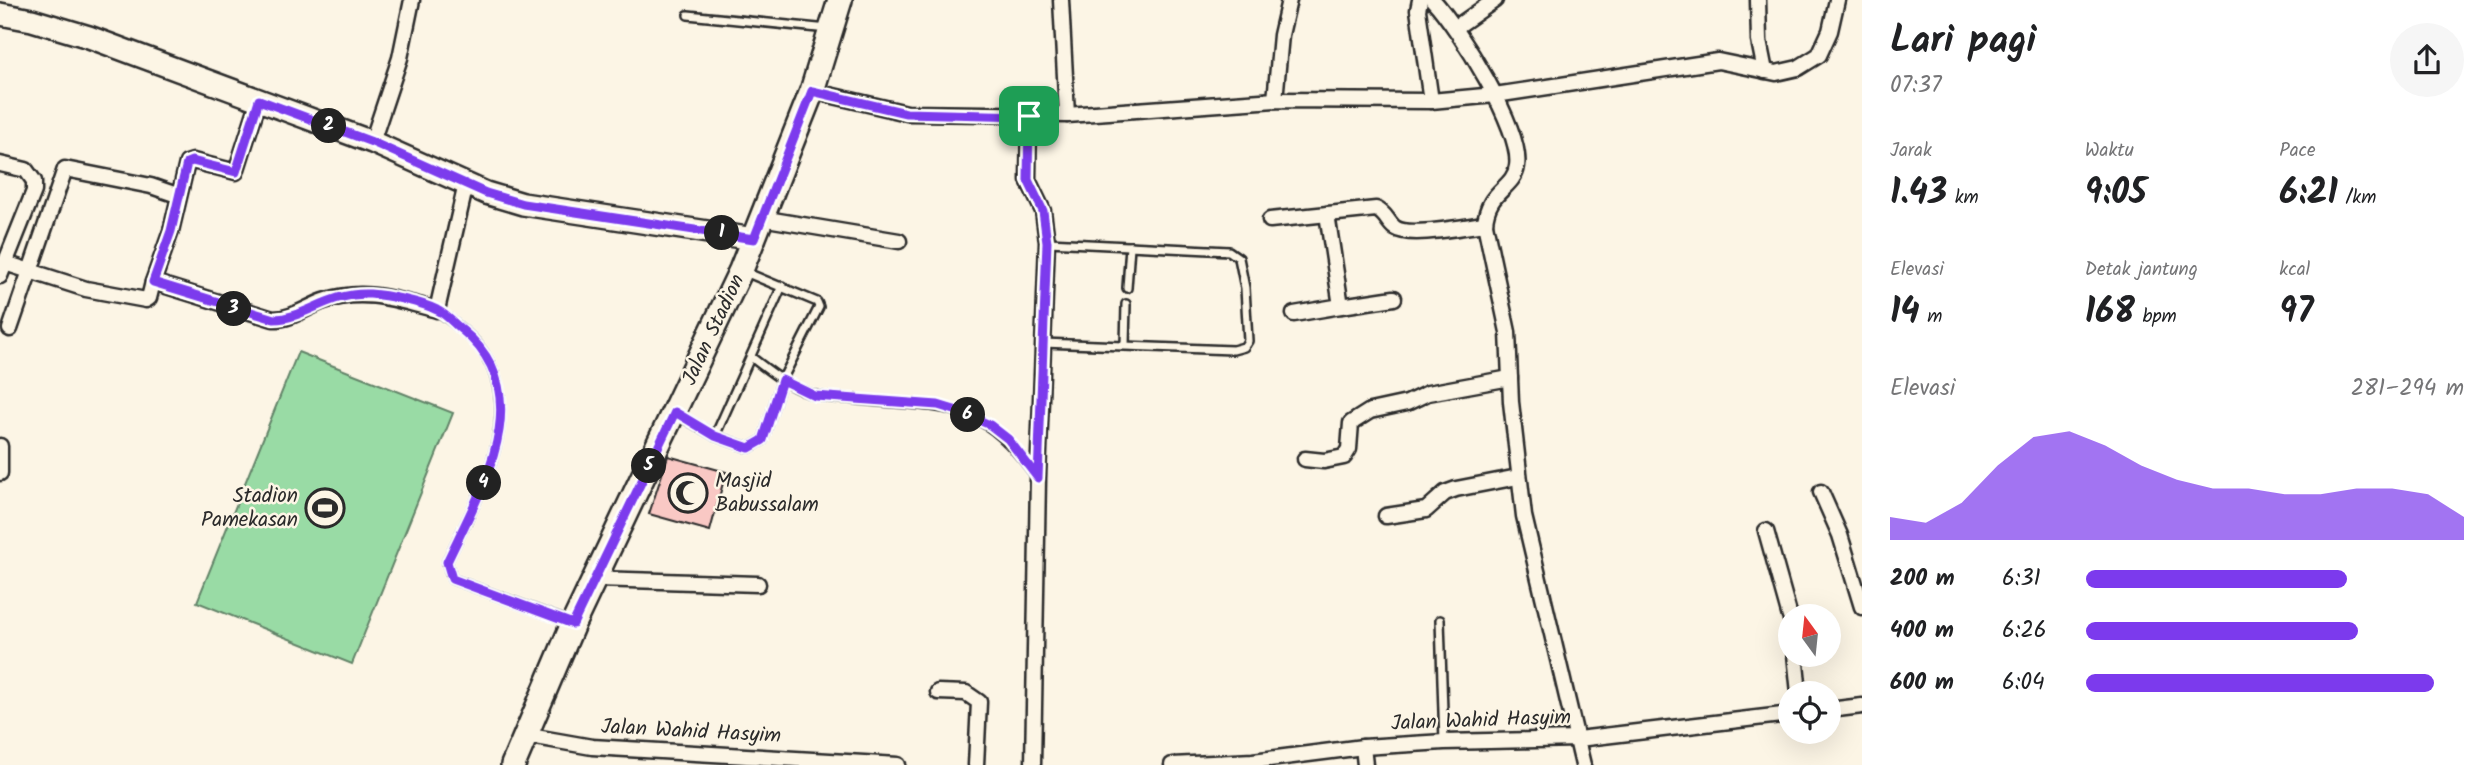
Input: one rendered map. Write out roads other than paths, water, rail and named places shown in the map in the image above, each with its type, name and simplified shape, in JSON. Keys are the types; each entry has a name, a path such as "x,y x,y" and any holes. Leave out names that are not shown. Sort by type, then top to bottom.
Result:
{"main road":[{"name":"Jalan Stadion","path":"513,765 573,624 741,270 812,91 840,0"},
{"path":"0,14 89,37 372,142 466,184 523,204 552,211 757,228"}],"street":[{"path":"372,142 400,58 412,0"},
{"path":"1061,0 1067,116"},
{"path":"1275,100 1281,35 1289,0"},
{"path":"1420,0 1418,10 1431,101"},
{"path":"1433,0 1455,28 1495,95 1517,153 1515,175 1486,206 1485,224 1508,332 1518,477 1524,516 1583,765"},
{"path":"1455,28 1495,0"},
{"path":"1758,0 1759,41 1765,72"},
{"path":"812,91 906,113 1067,116 1275,100 1431,101 1495,95 1718,61 1765,72 1798,68 1819,55 1830,31 1837,0"},
{"path":"14,268 86,289 146,300 149,298 171,231 177,195 190,161 232,173 239,169 259,100"},
{"path":"1029,116 1028,180 1043,211 1047,242 1038,478 1033,765"},
{"path":"0,164 26,170 34,181 34,191 14,268 10,329"},
{"path":"14,268 65,169 151,186 177,195"},
{"path":"153,282 274,319 284,319 344,295 387,296 437,310 466,184"},
{"path":"1270,220 1376,209 1386,215 1396,228 1411,233 1485,224"},
{"path":"1327,214 1341,306"},
{"path":"757,228 899,241"},
{"path":"1294,314 1394,298"},
{"path":"1305,459 1324,461 1344,457 1349,449 1351,423 1370,411 1407,403 1443,390 1510,378"},
{"path":"0,446 0,473"},
{"path":"1386,516 1426,510 1445,493 1456,489 1518,477"},
{"path":"1821,492 1840,535 1862,607"},
{"path":"1766,531 1786,604"},
{"path":"596,579 758,584"},
{"path":"938,692 966,692 976,698 976,765"},
{"path":"1841,709 1862,706"},
{"name":"Jalan Wahid Hasyim","path":"1172,765 1253,763 1363,747 1578,739 1778,715"},
{"name":"Jalan Wahid Hasyim","path":"524,735 592,747 898,765"},
{"path":"1363,747 1365,765"}],"lane":[{"path":"688,15 832,29"},
{"path":"1042,343 1233,351 1239,350 1248,341 1245,288 1239,258 1229,251 1047,242"},
{"path":"1127,288 1130,246"},
{"path":"675,412 715,436 749,448 763,440 782,380 819,307 817,302 782,285 741,270"},
{"path":"715,436 782,285"},
{"path":"1125,345 1126,304"},
{"path":"437,310 471,337 489,362 502,407 492,461 447,562 448,574 452,579 573,624"},
{"path":"751,357 782,380 815,396 938,405 961,412 990,425 1008,439 1038,478"},
{"path":"1440,620 1444,742"}],"place":[{"name":"Masjid Babussalam","path":"688,493"},
{"name":"Stadion Pamekasan","path":"325,508"}]}
